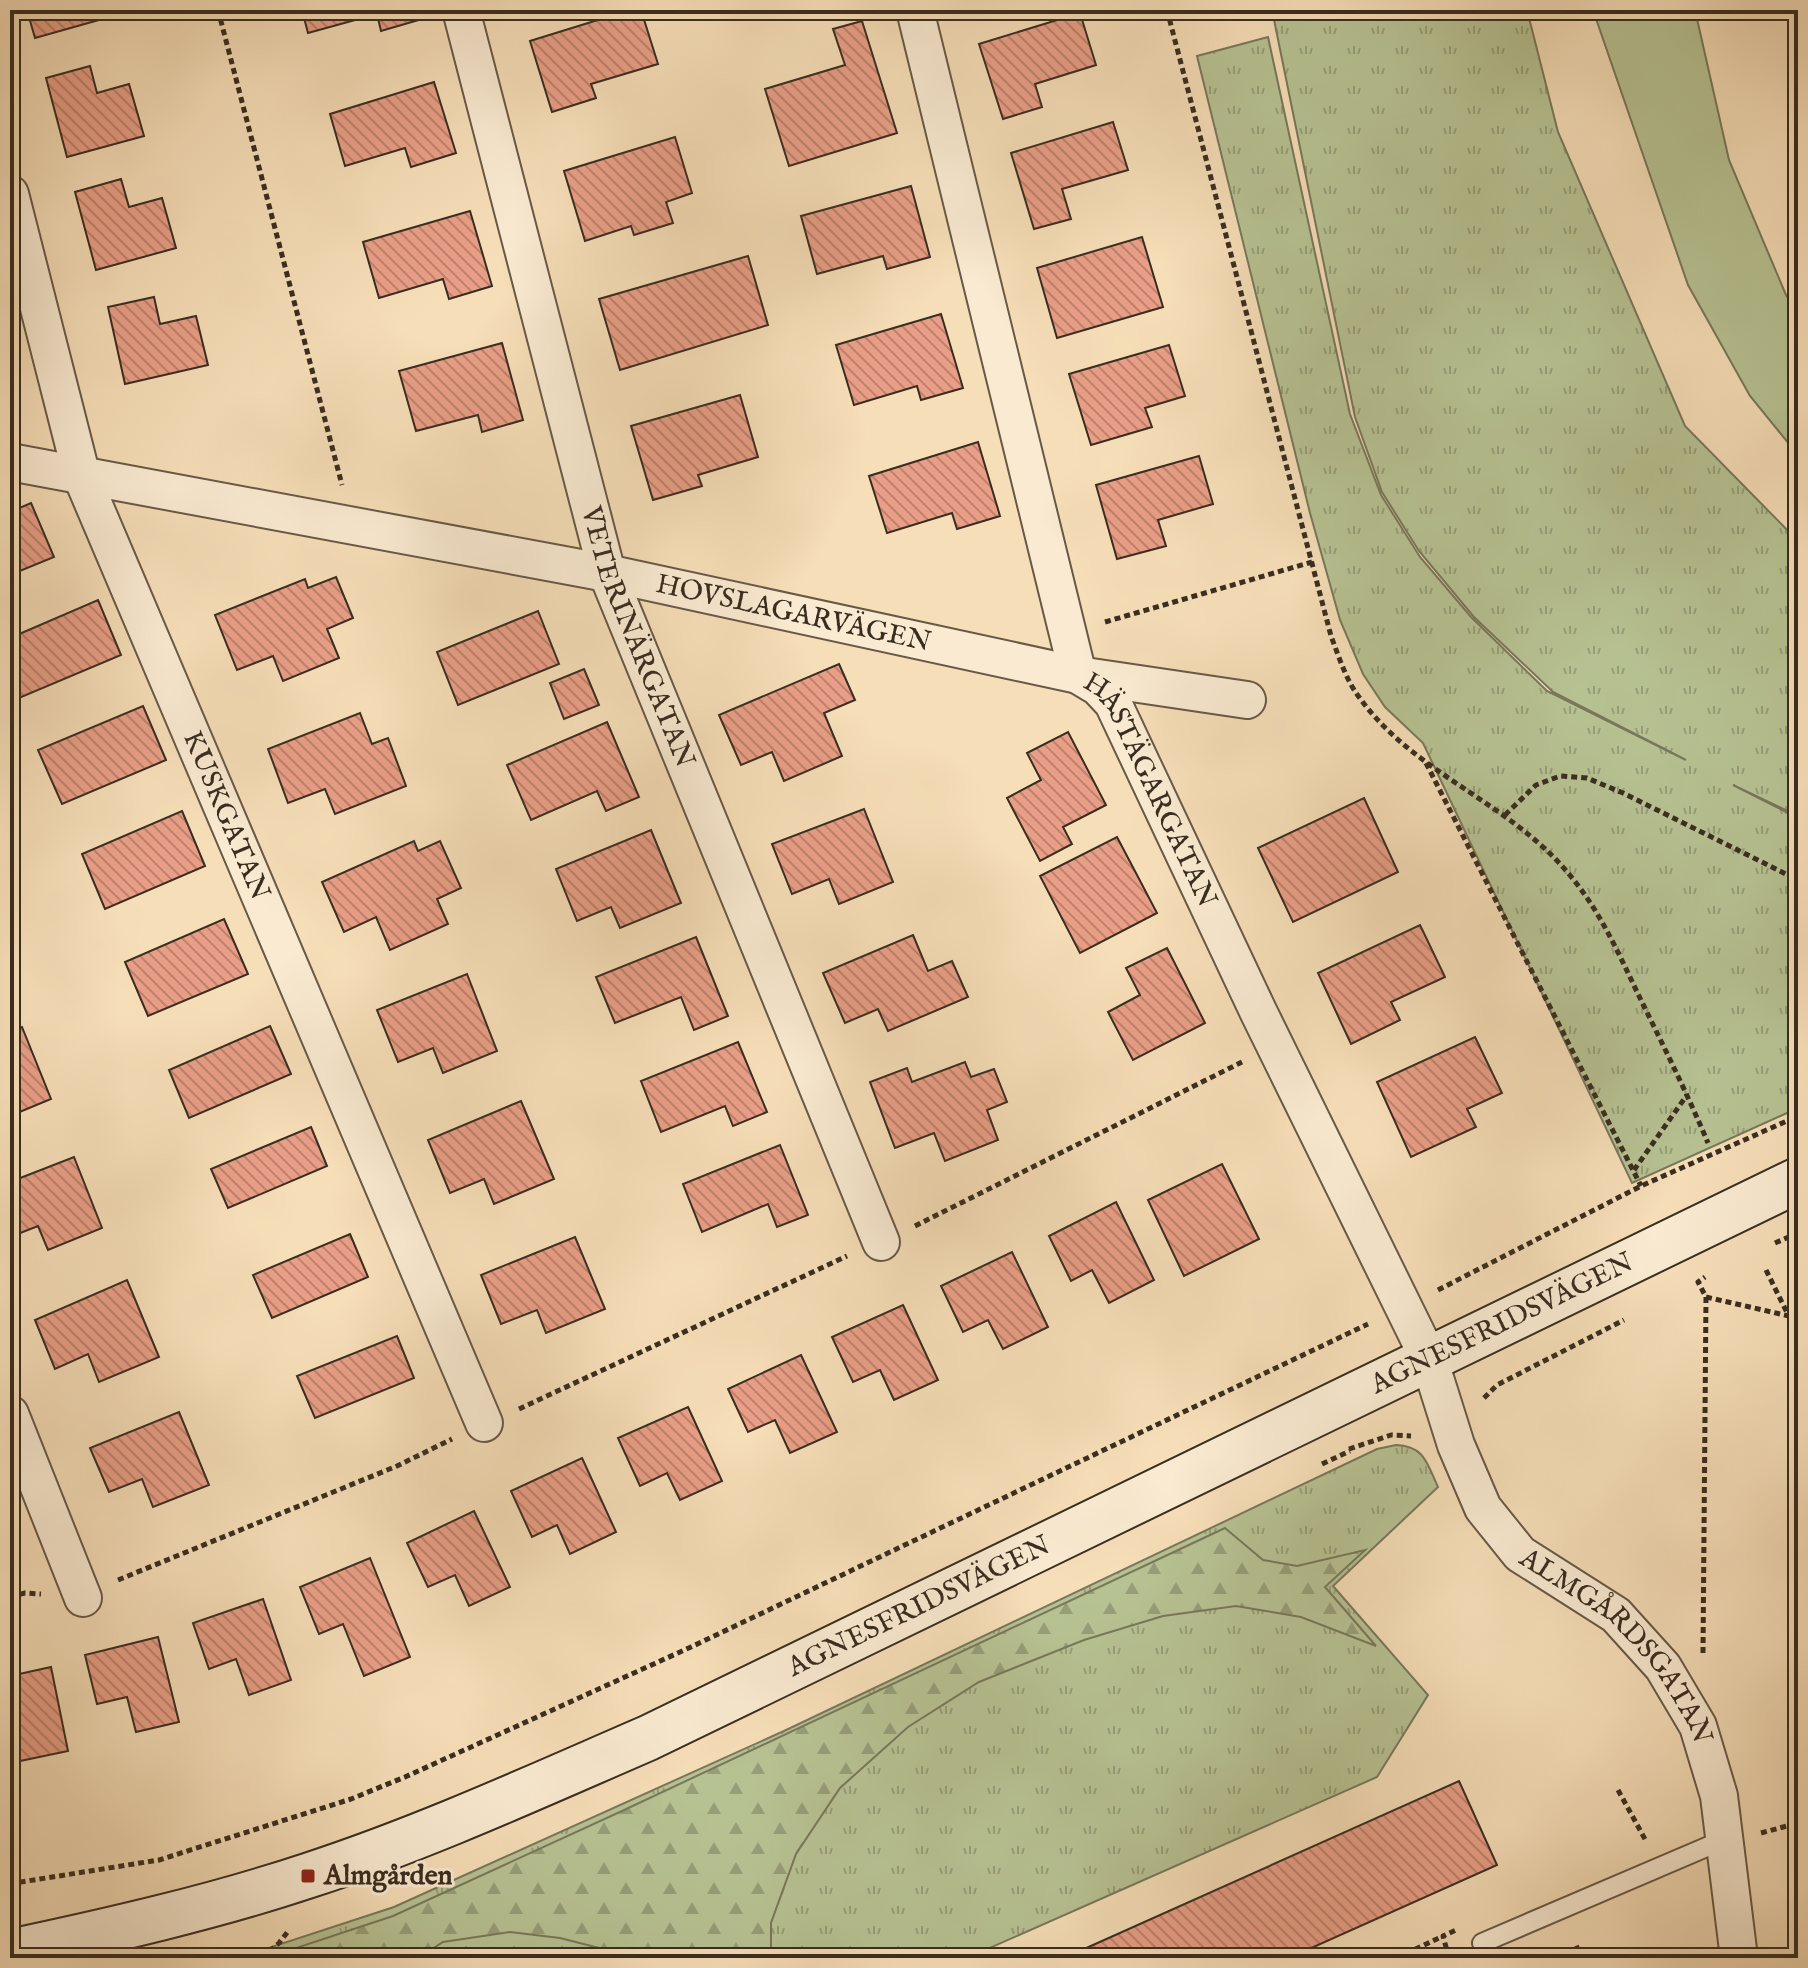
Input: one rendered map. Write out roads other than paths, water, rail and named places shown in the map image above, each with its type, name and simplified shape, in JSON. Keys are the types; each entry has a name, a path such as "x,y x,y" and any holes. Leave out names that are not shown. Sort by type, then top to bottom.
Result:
{"main road":[{"name":"AGNESFRIDSVÄGEN","path":"10,1952 154,1919 308,1876 396,1845 512,1797 648,1738 1798,1180"}],"street":[{"name":"VETERINÄRGATAN","path":"461,10 607,573 881,1242"},
{"name":"HÄSTÄGARGATAN","path":"915,10 1078,675 1098,687 1113,703 1275,1046 1429,1359"},
{"name":"KUSKGATAN","path":"10,194 82,477 484,1423"},
{"name":"HOVSLAGARVÄGEN","path":"10,462 607,573 1078,675 1247,700"},
{"name":"ALMGÅRDSGATAN","path":"1429,1359 1456,1445 1483,1508 1520,1554 1616,1615 1663,1667 1698,1726 1719,1796 1739,1958"},
{"path":"10,1414 83,1598"}],"lane":[{"path":"1482,1943 1723,1840"}],"place":[{"name":"Almgården","path":"308,1876"}]}
